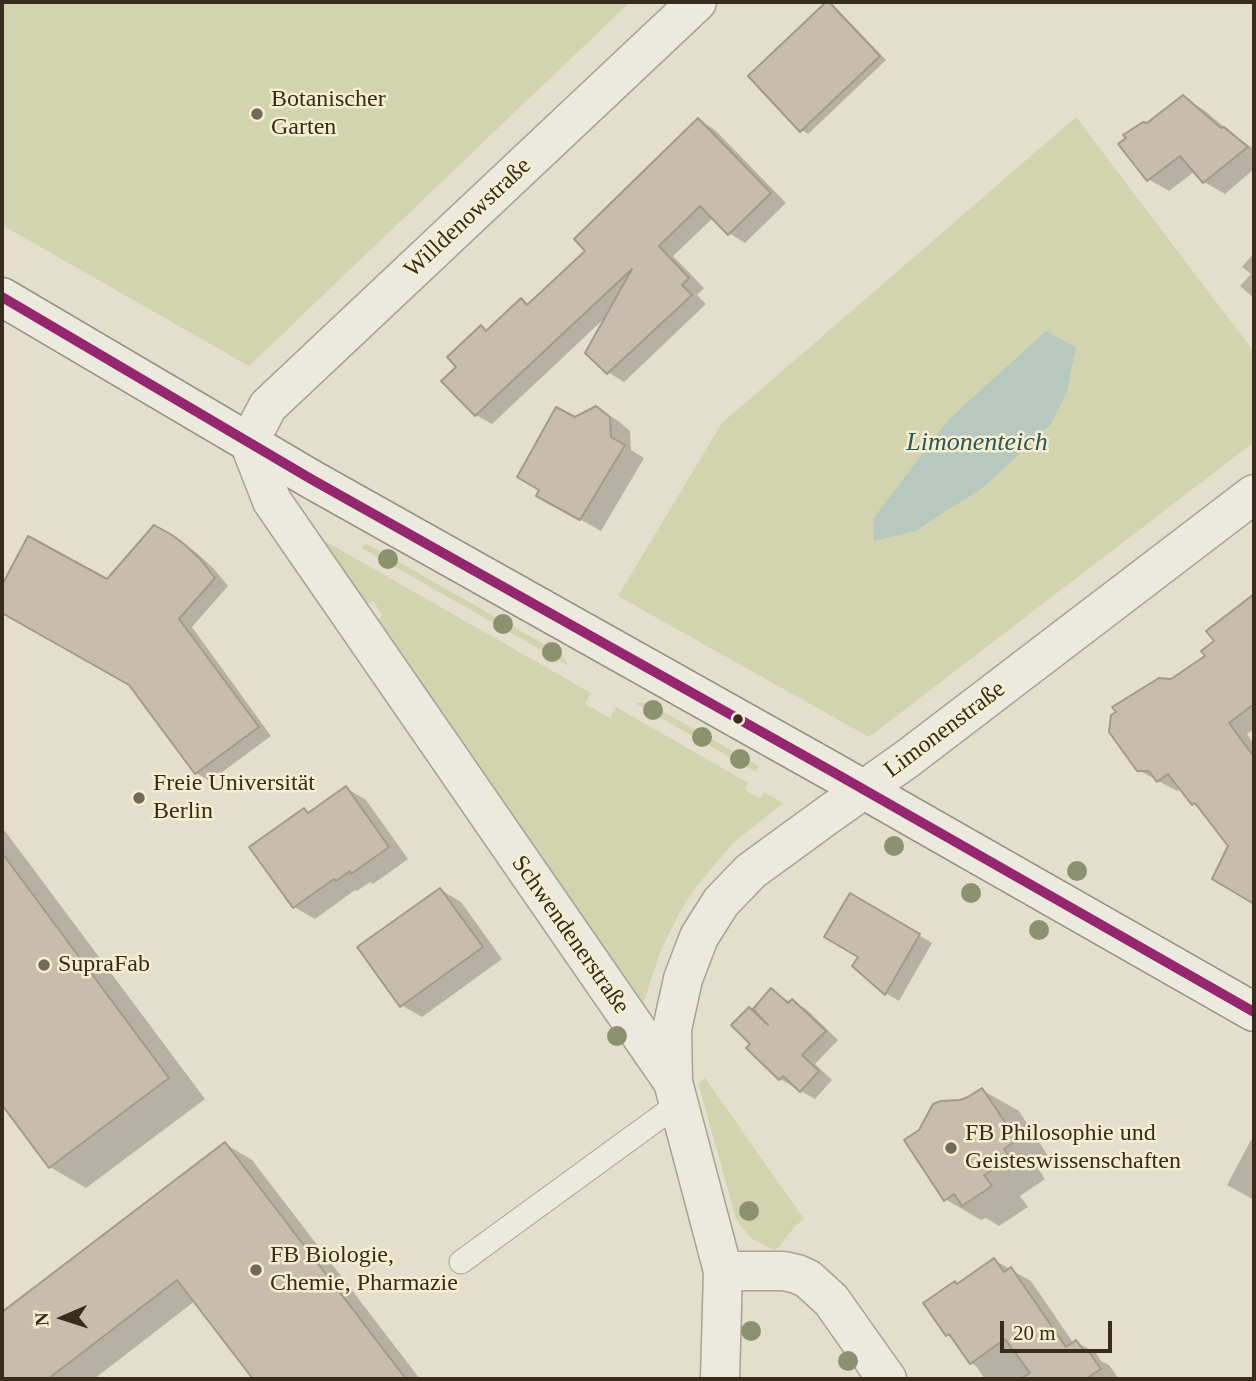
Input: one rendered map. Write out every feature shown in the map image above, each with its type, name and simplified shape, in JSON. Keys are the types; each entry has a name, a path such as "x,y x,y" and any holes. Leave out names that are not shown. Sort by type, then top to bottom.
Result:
{"street":[{"name":"Willdenowstraße","path":"249,442 268,406 697,2"},
{"path":"2,297 323,485 1254,1012"},
{"name":"Schwendenerstraße","path":"249,442 272,501 279,512 676,1093 723,1271 720,1379"},
{"name":"Limonenstraße","path":"676,1093 672,1029 683,979 699,937 722,902 751,871 907,759 1254,494"},
{"path":"723,1271 784,1271 808,1279 831,1300 887,1379"}],"lane":[{"path":"461,1262 676,1093"}],"green space":[{"name":"Botanischer Garten","path":"2,2 630,2 249,366 2,225"},
{"path":"1076,117 1254,352 1254,442 869,737 618,596 722,423"},
{"path":"309,532 591,693 585,704 610,718 616,707 748,783 745,790 760,799 764,792 783,803 733,843 696,887 661,950 643,1004 373,623 383,616 373,601 362,607"},
{"path":"365,543 561,654 569,666 362,548"},
{"path":"635,703 648,703 759,766 756,772"},
{"path":"705,1078 804,1219 774,1250 752,1239 736,1218 698,1083"}],"water":[{"name":"Limonenteich","path":"1046,331 1076,347 1067,392 1051,424 984,487 915,531 874,541 873,519 948,420"}],"building":[{"path":"829,2 880,56 800,132 748,76"},
{"path":"1183,95 1248,147 1203,183 1180,156 1147,181 1118,144 1126,138 1123,135 1143,122 1147,123"},
{"path":"698,118 771,193 728,235 700,206 659,246 689,278 682,285 692,295 607,374 585,353 632,269 475,416 441,381 456,367 447,357 481,325 486,331 521,298 527,305 585,251 574,239"},
{"path":"596,406 610,417 611,437 625,445 580,520 536,496 539,490 517,477 556,407 575,417"},
{"path":"154,525 184,544 215,578 179,619 259,727 195,774 129,685 2,613 2,585 28,536 107,579"},
{"path":"1254,594 1254,704 1229,723 1254,757 1254,904 1212,879 1228,846 1195,803 1192,805 1168,774 1157,782 1149,771 1137,771 1109,732 1111,715 1116,712 1112,707 1159,678 1171,679 1205,656 1201,651 1214,641 1206,631"},
{"path":"346,786 389,847 351,874 350,871 336,881 334,879 293,908 249,847 304,808 308,813"},
{"name":"SupraFab","path":"2,853 169,1078 49,1168 2,1105"},
{"path":"440,888 483,947 400,1007 357,947"},
{"path":"850,893 920,934 885,995 852,966 858,957 824,937"},
{"path":"771,988 788,1003 792,999 826,1031 802,1055 819,1071 800,1092 783,1076 779,1080 746,1048 750,1044 731,1025 749,1007 768,1025 753,1009"},
{"name":"FB Philosophie und Geisteswissenschaften","path":"982,1088 1017,1140 1004,1149 1010,1158 984,1175 992,1186 962,1206 954,1194 944,1201 904,1140 919,1130 933,1104 960,1100"},
{"name":"FB Biologie, Chemie, Pharmazie","path":"225,1142 406,1379 253,1379 177,1280 48,1379 2,1379 2,1312"},
{"path":"994,1258 1004,1272 1011,1267 1066,1347 1076,1340 1101,1369 1088,1379 1020,1379 1030,1373 1005,1339 970,1364 923,1303 955,1281 957,1284"}],"transit line":[{"path":"2,297 311,479 1254,1012"}],"place":[{"name":"Botanischer Garten","path":"257,114"},
{"name":"Freie Universität Berlin","path":"139,798"},
{"name":"SupraFab","path":"44,965"},
{"name":"FB Philosophie und Geisteswissenschaften","path":"951,1148"},
{"name":"FB Biologie, Chemie, Pharmazie","path":"256,1270"}]}
